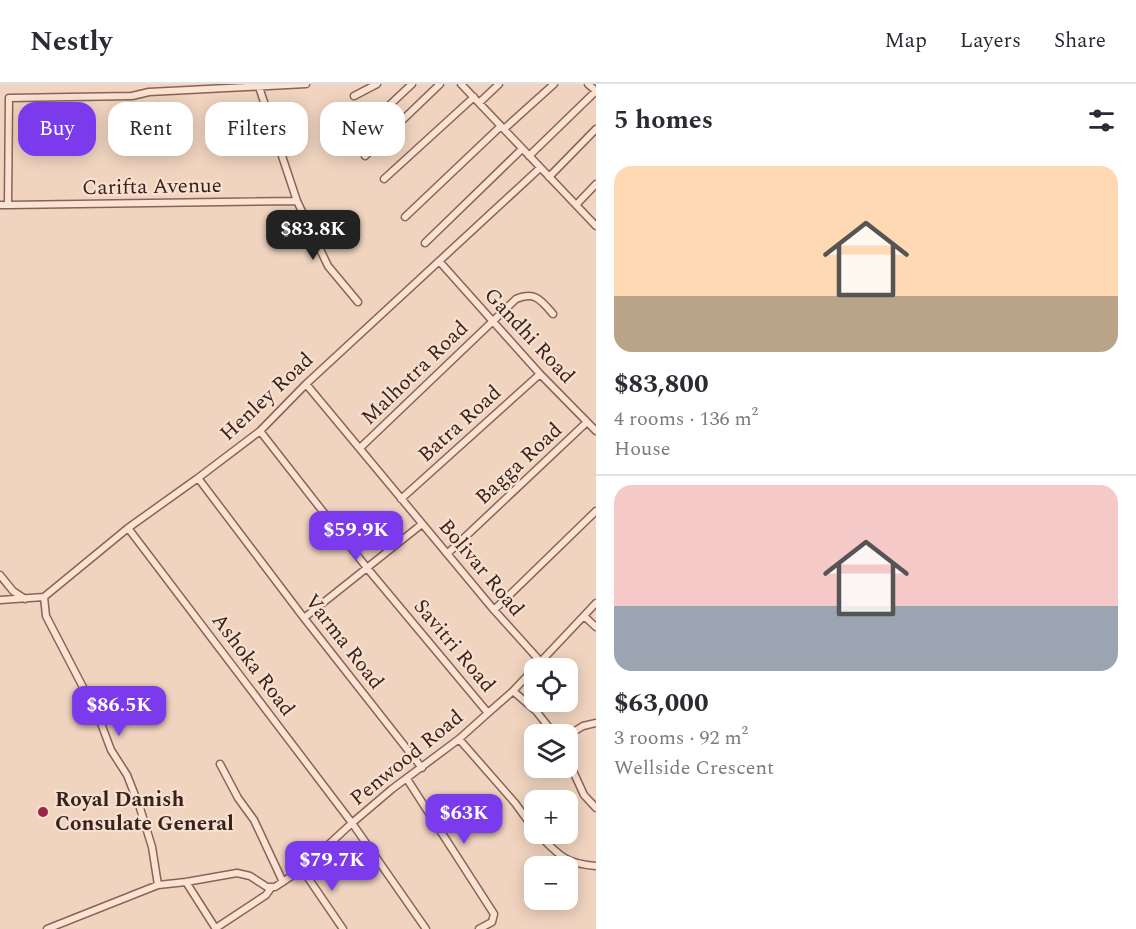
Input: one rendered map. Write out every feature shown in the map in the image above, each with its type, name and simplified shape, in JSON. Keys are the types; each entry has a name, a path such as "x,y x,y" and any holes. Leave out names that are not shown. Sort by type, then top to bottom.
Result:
{"street":[{"path":"8,205 9,98 132,96 149,92 306,84"},
{"path":"354,96 377,84"},
{"path":"393,102 412,84"},
{"path":"405,118 440,84"},
{"path":"461,84 596,226"},
{"path":"384,179 476,100 499,84"},
{"path":"405,217 502,128 555,84"},
{"path":"529,156 596,91 588,84"},
{"path":"259,87 297,201 328,266 358,302"},
{"path":"549,177 596,129"},
{"path":"425,243 522,150"},
{"name":"Henley Road","path":"44,597 128,528 260,431 306,384 540,168"},
{"path":"576,205 596,184"},
{"name":"Carifta Avenue","path":"0,205 297,201"},
{"name":"Gandhi Road","path":"439,261 540,374 596,431"},
{"name":"Malhotra Road","path":"360,448 516,299 533,296 541,300 553,314"},
{"name":"Batra Road","path":"401,499 540,374"},
{"name":"Bolivar Road","path":"306,384 494,610 537,658"},
{"name":"Bagga Road","path":"447,554 587,422"},
{"name":"Savitri Road","path":"260,431 367,568 488,713"},
{"name":"Varma Road","path":"198,478 422,768"},
{"path":"494,610 596,511"},
{"path":"304,618 422,524"},
{"name":"Ashoka Road","path":"128,528 352,823 426,929"},
{"path":"0,575 13,591 25,599"},
{"path":"0,600 44,597 46,616 99,718 111,750 127,775 136,797 152,847 158,885"},
{"name":"Penwood Road","path":"543,658 596,603"},
{"path":"584,616 596,627"},
{"name":"Penwood Road","path":"216,929 302,868 392,789 459,739 524,679"},
{"path":"513,691 536,711 546,724"},
{"path":"578,729 596,723"},
{"path":"459,739 524,815"},
{"path":"220,764 238,798 254,820 283,882"},
{"path":"576,778 584,795 596,808"},
{"path":"407,779 494,914 492,922 479,929"},
{"path":"548,844 561,857 579,865 596,866"},
{"path":"302,868 343,929"},
{"path":"47,929 158,885 237,873 247,875 271,888"},
{"path":"186,882 216,929"}],"place":[{"name":"Royal Danish Consulate General","path":"43,812"}]}
